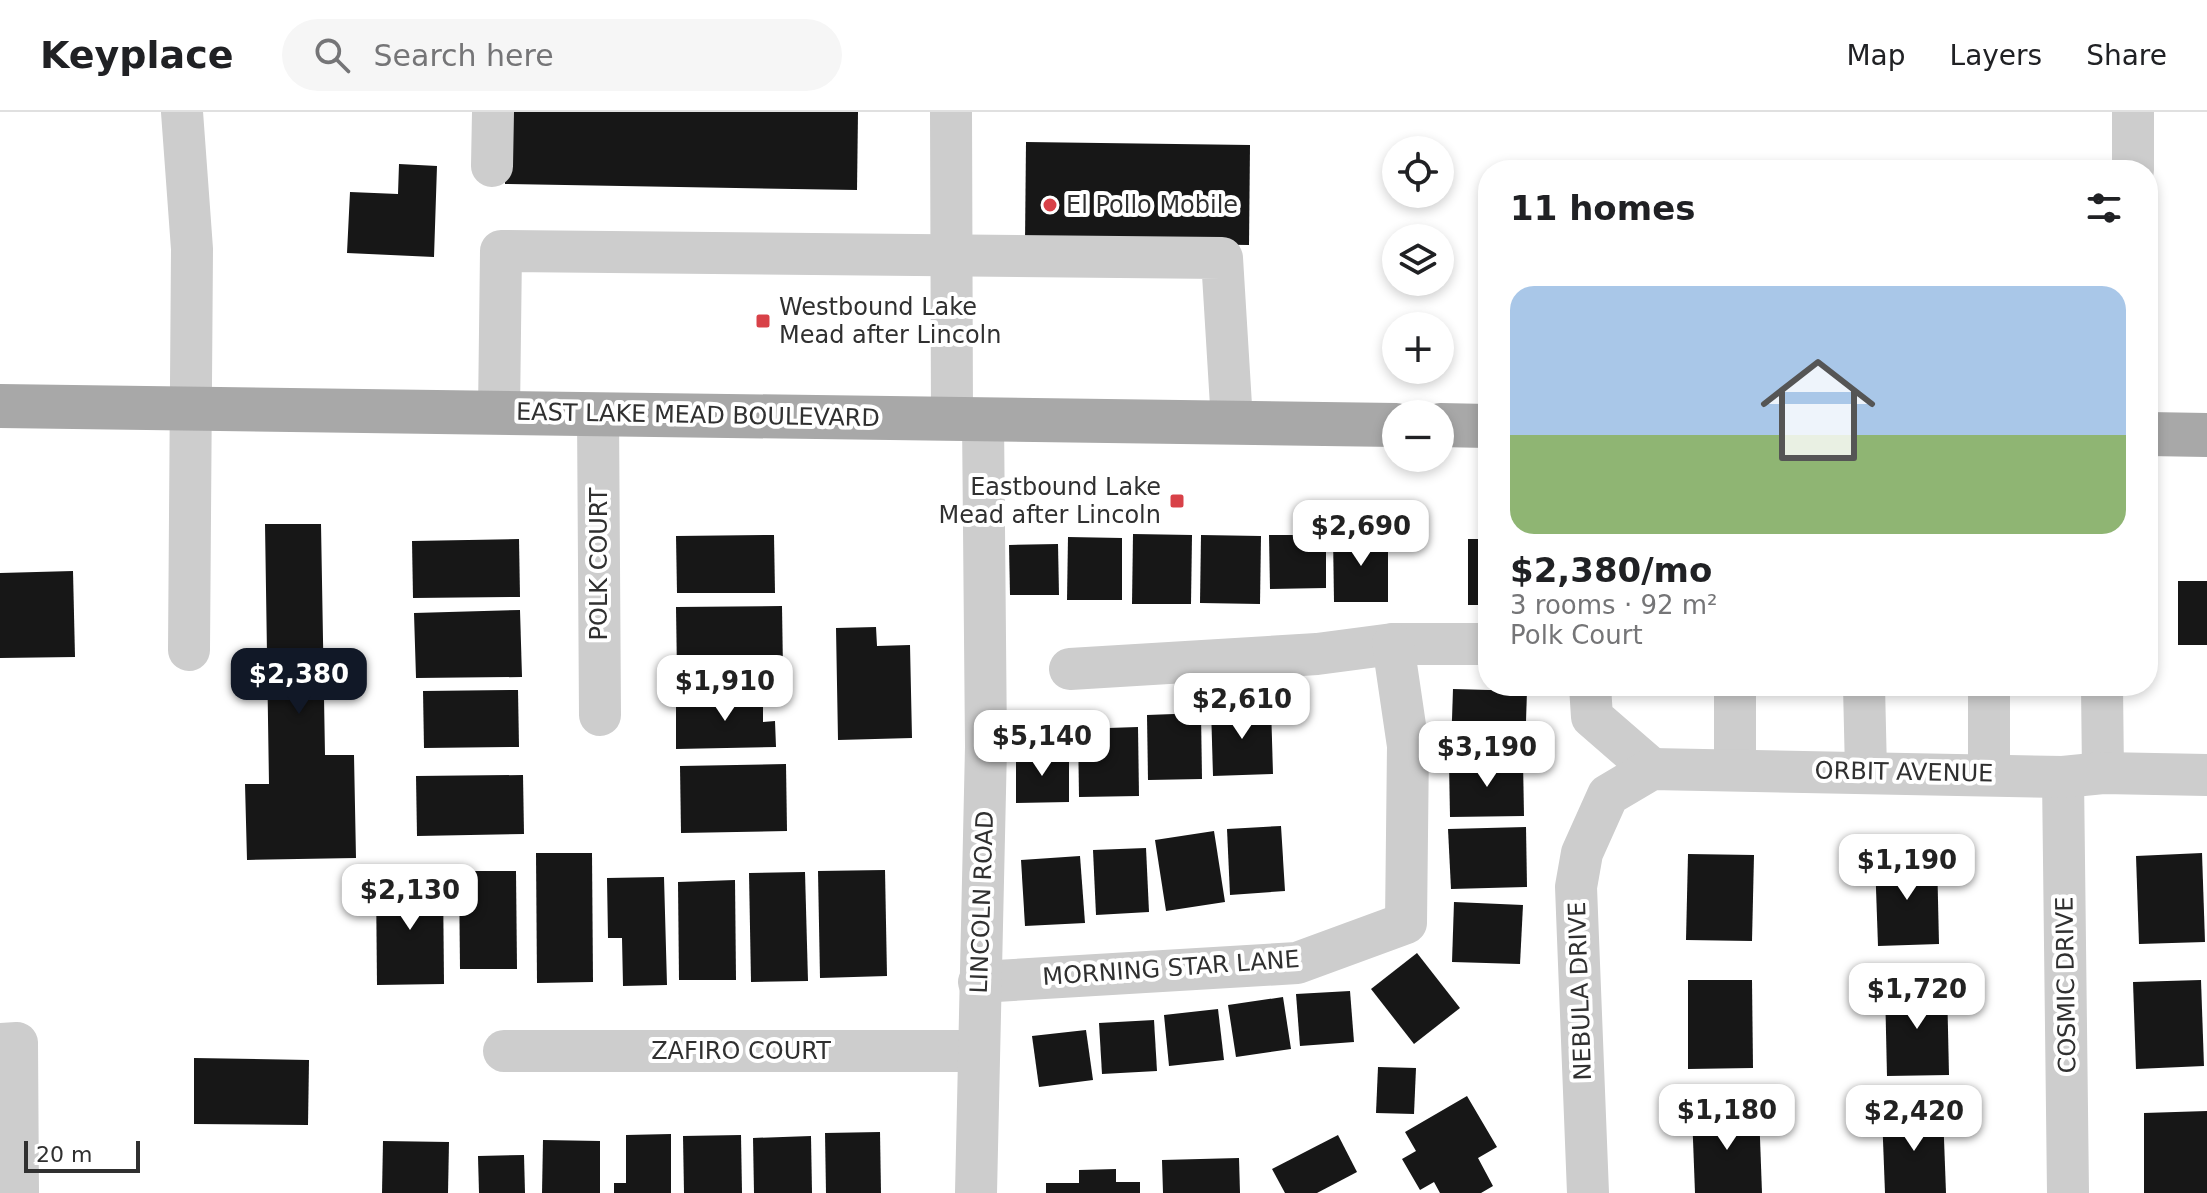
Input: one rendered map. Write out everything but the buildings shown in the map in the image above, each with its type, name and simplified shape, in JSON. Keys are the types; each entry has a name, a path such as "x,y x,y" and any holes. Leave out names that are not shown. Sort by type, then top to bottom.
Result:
{"main road":[{"name":"EAST LAKE MEAD BOULEVARD","path":"0,406 1382,425"},
{"path":"1454,425 1478,426"},
{"path":"2158,434 2207,435"}],"street":[{"path":"182,112 192,249 189,650"},
{"path":"492,166 493,112"},
{"name":"LINCOLN ROAD","path":"951,112 952,254 967,419 986,747 976,1193"},
{"path":"2133,112 2133,160"},
{"path":"499,413 501,251 952,254 1222,258 1232,422"},
{"name":"POLK COURT","path":"598,414 600,715"},
{"path":"1070,669 1317,654 1393,644 1478,644"},
{"name":"MORNING STAR LANE","path":"979,982 1297,963 1406,923 1408,746 1393,644"},
{"path":"1591,696 1592,717 1652,769"},
{"path":"1735,696 1735,769"},
{"path":"1864,696 1866,771"},
{"path":"1989,696 1989,774"},
{"name":"COSMIC DRIVE","path":"2068,1193 2083,775 2100,696"},
{"name":"ORBIT AVENUE","path":"1652,769 2207,775"},
{"name":"NEBULA DRIVE","path":"1588,1193 1576,887 1582,853 1608,795 1652,769"},
{"path":"0,1044 17,1043 18,1193"},
{"name":"ZAFIRO COURT","path":"504,1051 978,1051"}],"place":[{"name":"El Pollo Mobile","path":"1050,205"},
{"name":"Westbound Lake Mead after Lincoln","path":"763,321"},
{"name":"Eastbound Lake Mead after Lincoln","path":"1177,501"}]}
